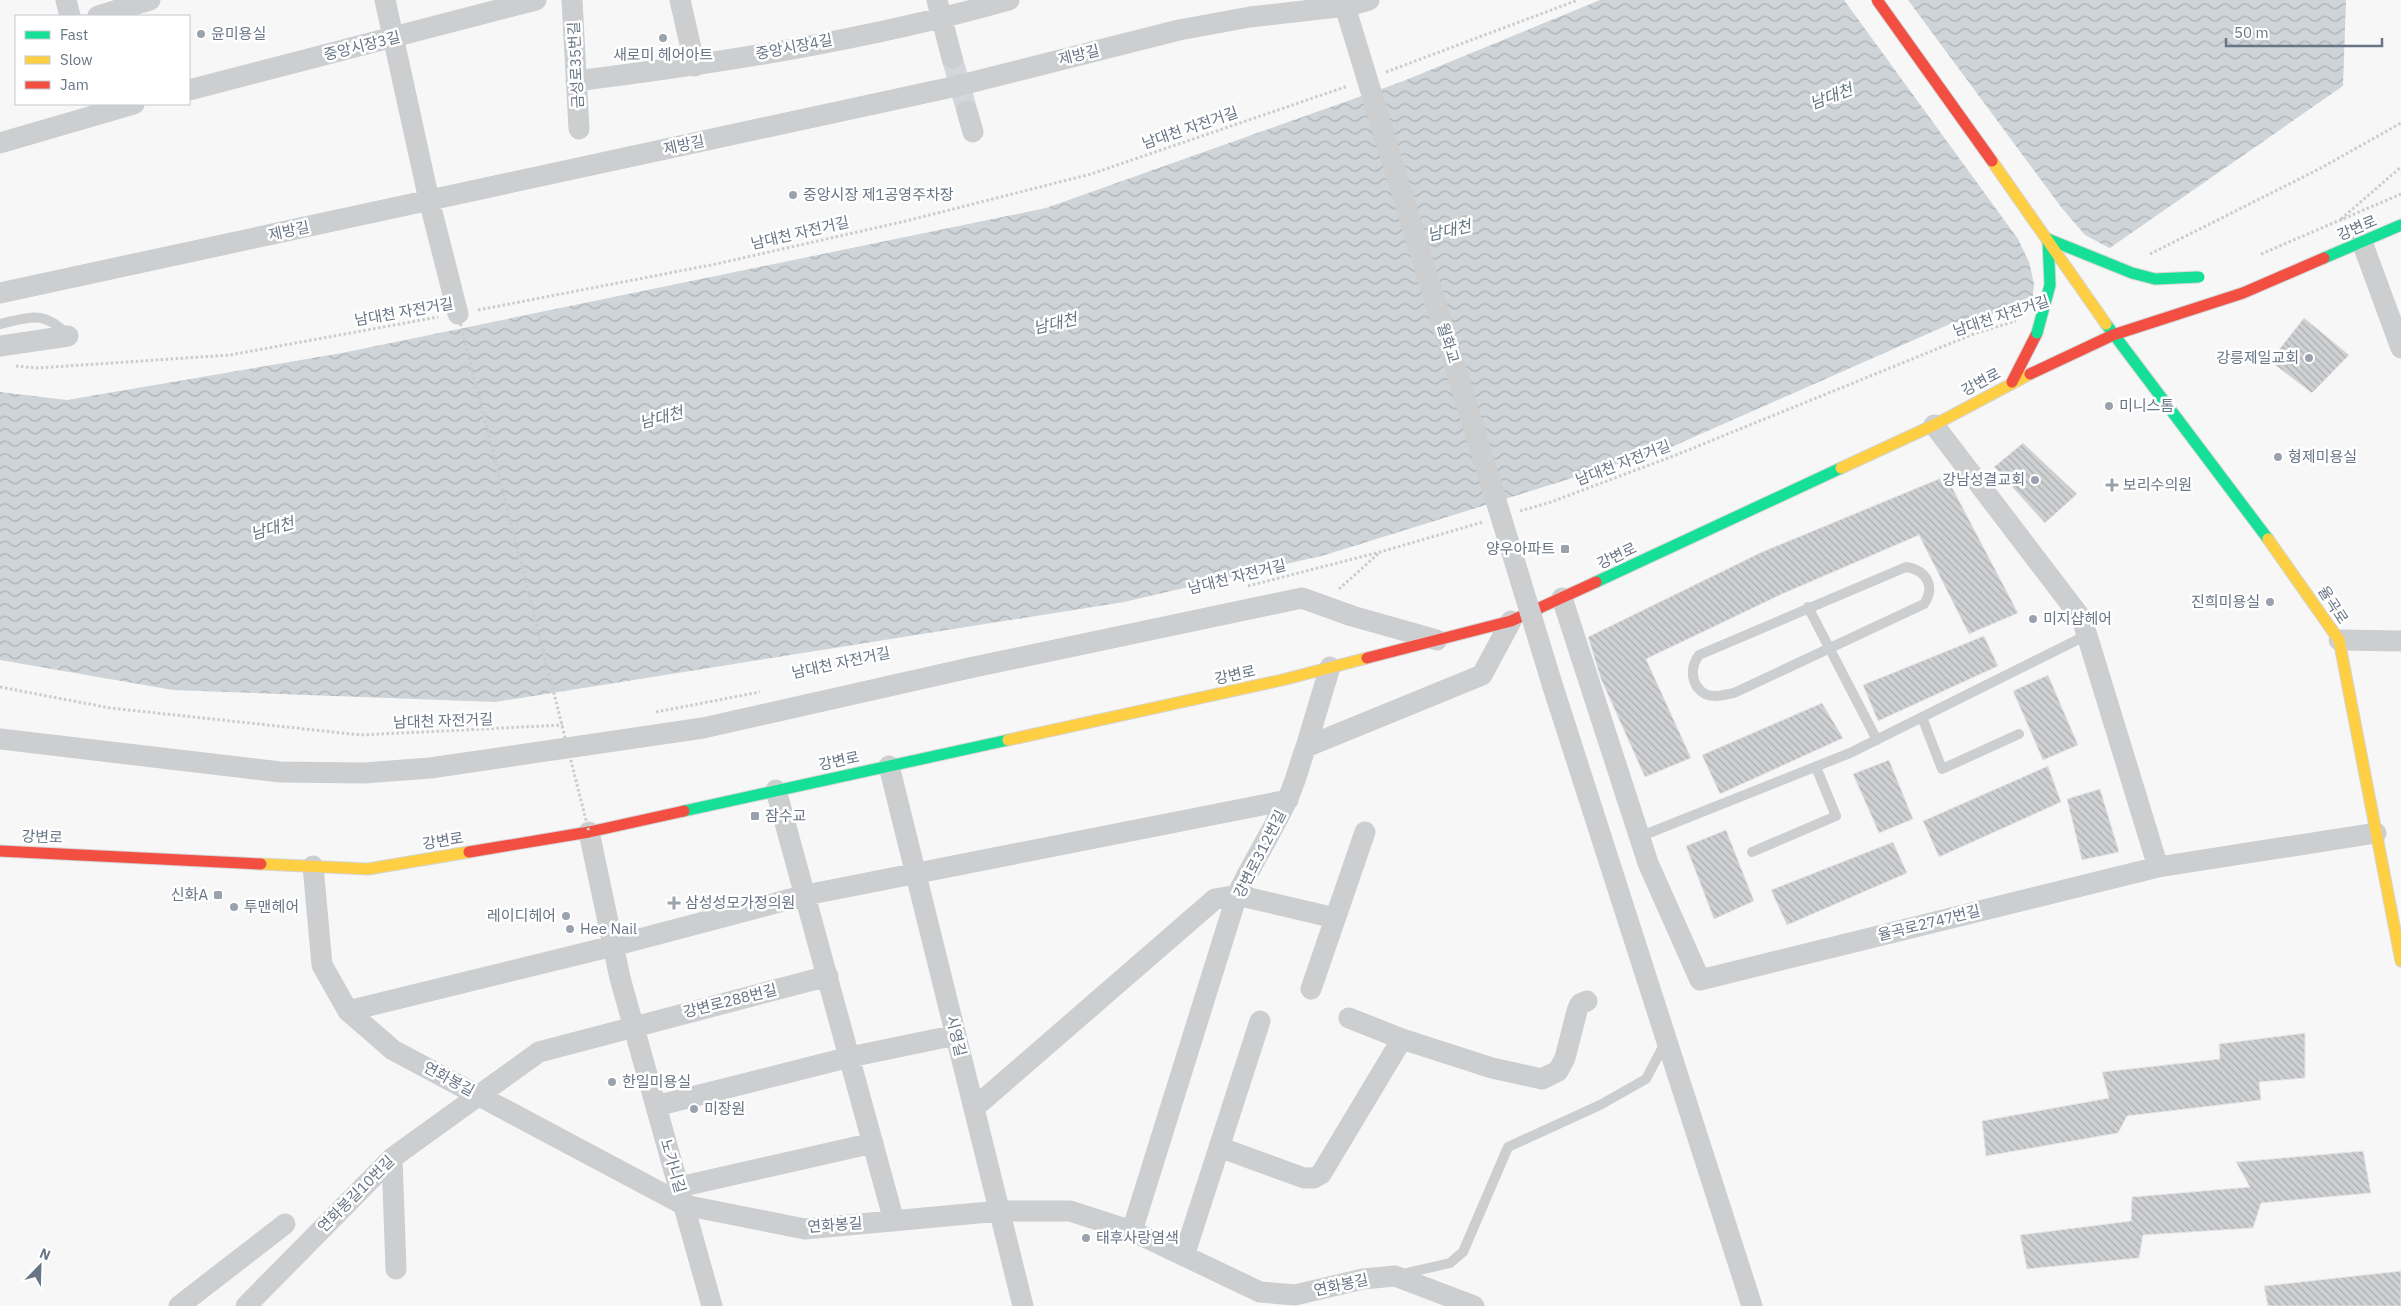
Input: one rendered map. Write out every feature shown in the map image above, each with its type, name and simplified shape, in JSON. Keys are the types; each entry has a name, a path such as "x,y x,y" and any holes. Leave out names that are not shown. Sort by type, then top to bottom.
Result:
{"street":[{"path":"66,0 70,15"},
{"path":"101,15 150,0"},
{"path":"385,0 429,200 457,314"},
{"name":"중앙시장3길","path":"190,90 536,0"},
{"name":"금성로35번길","path":"572,0 579,129"},
{"path":"680,0 695,66"},
{"name":"중앙시장4길","path":"576,81 695,66 939,10 1008,0"},
{"name":"월화교","path":"1343,0 1553,687 1752,1306"},
{"name":"제방길","path":"0,293 957,86 1179,30 1250,17 1347,6 1369,0"},
{"name":"율곡로","path":"1877,0 2048,238 2113,335 2298,579 2338,640 2401,961"},
{"path":"939,10 952,58"},
{"path":"0,143 96,108 124,105"},
{"path":"967,111 973,132"},
{"name":"강변로","path":"0,851 368,869 589,832 1272,682 1511,621 1934,425 2012,382 2113,335 2243,293 2401,225"},
{"path":"2012,382 2037,332 2050,285 2048,238 2147,277 2155,279 2204,278"},
{"path":"2362,242 2401,348"},
{"path":"2226,287 2243,293"},
{"path":"0,346 68,336"},
{"path":"1934,425 2082,619 2158,867"},
{"path":"0,739 280,772 364,773 430,768 704,728 984,664 1302,598 1352,616 1437,640"},
{"path":"1562,598 1639,837"},
{"path":"1306,747 1482,675 1511,621"},
{"path":"2338,640 2401,641"},
{"name":"강변로312번길","path":"1132,1231 1238,895 1250,866 1268,838 1288,800 1330,667"},
{"name":"시영길","path":"889,766 1023,1306"},
{"path":"776,790 894,1221"},
{"path":"348,1011 613,946 806,895 1288,800"},
{"name":"노가니길","path":"589,832 613,946 633,1026 712,1306"},
{"path":"1311,988 1366,832"},
{"name":"율곡로2747번길","path":"1639,837 1648,863 1700,980 2158,867 2376,833"},
{"name":"연화봉길","path":"313,866 322,965 348,1011 393,1050 478,1095 681,1196 805,1229 1000,1211 1070,1212 1132,1231 1260,1292 1275,1295 1295,1295 1363,1279 1395,1276 1474,1306"},
{"path":"974,1108 1208,904 1222,896 1238,895 1335,918"},
{"name":"강변로288번길","path":"633,1026 828,976"},
{"path":"1349,1018 1402,1039 1492,1068 1542,1079 1558,1071 1565,1058 1577,1010 1580,1004 1587,1001"},
{"path":"1184,1256 1260,1021"},
{"path":"478,1095 538,1052 633,1026"},
{"path":"656,1106 850,1057 956,1035"},
{"path":"1219,1147 1304,1178 1314,1178 1320,1174 1402,1039"},
{"name":"연화봉길10번길","path":"246,1306 392,1158 478,1095"},
{"path":"681,1196 873,1143"},
{"path":"392,1158 396,1269"},
{"path":"179,1306 285,1224"}],"lane":[{"path":"0,324 36,316 54,321 68,336"},
{"path":"1906,567 1916,569 1925,575 1929,584 1929,596 1924,604 1734,693 1718,696 1706,694 1697,686 1692,675 1693,664 1699,655 1808,607 1906,567"},
{"path":"1808,607 1877,740"},
{"path":"1639,837 1816,767 1877,740 2087,635"},
{"path":"1922,717 1942,769 2019,734"},
{"path":"1752,852 1836,816 1816,767"},
{"path":"1395,1276 1450,1263 1457,1258 1463,1252 1508,1147 1600,1105 1646,1079 1667,1038"}],"path":[{"path":"1384,73 1578,0"},
{"name":"남대천 자전거길","path":"10,366 38,368 230,355 716,264 906,221 1091,174 1356,83"},
{"path":"2147,256 2321,168 2401,123"},
{"path":"2339,221 2401,167"},
{"path":"2261,254 2401,194"},
{"path":"457,314 589,832"},
{"name":"남대천 자전거길","path":"1513,513 1551,502 1676,455 1976,333 2021,320"},
{"name":"남대천 자전거길","path":"1238,588 1380,552 1484,522"},
{"path":"1322,605 1380,552"},
{"name":"남대천 자전거길","path":"0,687 110,708 361,735 564,725"},
{"path":"655,712 765,691"}],"water":[{"name":"남대천","path":"1600,0 2346,0 2343,86 2035,300 2001,312 1950,324 1669,448 1325,555 1124,602 495,702 173,690 0,660 0,392 67,400 342,353 1046,208 1401,82"}],"pier":[{"path":"1844,0 1908,0 2061,207 2085,235 2113,250 2032,304 2034,284 2029,262 2018,239"}],"building":[{"name":"강릉제일교회","path":"2304,318 2349,355 2312,393 2270,361"},
{"name":"강남성결교회","path":"2023,443 2077,494 2045,523 1994,467"},
{"path":"1946,476 2018,613 1969,634 1919,535 1782,594 1646,659 1691,758 1645,777 1601,679 1588,637 1762,552"},
{"path":"1984,636 1998,666 1878,721 1863,685"},
{"path":"2048,675 2078,745 2043,760 2013,691"},
{"path":"1822,703 1843,738 1720,794 1702,755"},
{"path":"1889,760 1913,819 1879,833 1853,774"},
{"path":"2048,766 2061,802 1939,857 1923,821"},
{"path":"2100,789 2119,852 2082,860 2067,799"},
{"path":"1726,830 1754,901 1714,919 1686,846"},
{"path":"1893,842 1907,873 1787,925 1771,890"},
{"path":"2305,1033 2305,1078 2259,1082 2261,1100 2127,1116 2118,1133 1986,1156 1982,1121 2109,1098 2102,1072 2220,1059 2219,1044"},
{"path":"2363,1151 2371,1193 2261,1203 2253,1228 2143,1235 2139,1258 2027,1269 2020,1235 2131,1221 2132,1197 2250,1187 2236,1162"},
{"path":"2401,1271 2401,1306 2268,1306 2264,1286"}],"tunnel":[{"path":"952,58 967,111"}],"traffic: fast":[{"path":"2324,258 2401,225"},
{"path":"2037,333 2050,285 2048,239 2132,273 2155,279 2199,277"},
{"path":"2106,324 2268,539"},
{"path":"1596,582 1841,468"},
{"path":"684,811 1008,740"}],"traffic: slow":[{"path":"1992,161 2106,324"},
{"path":"1841,468 1934,425 2030,374"},
{"path":"2268,539 2339,640 2401,961"},
{"path":"1008,740 1282,680 1367,658"},
{"path":"261,864 368,869 469,852"}],"traffic: jam":[{"path":"1877,0 1992,161"},
{"path":"2030,374 2113,335 2243,293 2324,258"},
{"path":"2012,382 2037,333"},
{"path":"1367,658 1511,621 1596,582"},
{"path":"469,852 589,832 684,811"},
{"path":"0,851 261,864"}],"place":[{"name":"윤미용실","path":"201,34"},
{"name":"새로미 헤어아트","path":"663,38"},
{"name":"중앙시장 제1공영주차장","path":"793,195"},
{"name":"강릉제일교회","path":"2309,358"},
{"name":"미니스톰","path":"2109,406"},
{"name":"형제미용실","path":"2278,457"},
{"name":"강남성결교회","path":"2035,480"},
{"name":"보리수의원","path":"2112,485"},
{"name":"양우아파트","path":"1565,549"},
{"name":"진희미용실","path":"2270,602"},
{"name":"미지샵헤어","path":"2033,619"},
{"name":"잠수교","path":"755,816"},
{"name":"신화A","path":"218,895"},
{"name":"삼성성모가정의원","path":"674,903"},
{"name":"투맨헤어","path":"234,907"},
{"name":"레이디헤어","path":"566,916"},
{"name":"Hee Nail","path":"570,929"},
{"name":"한일미용실","path":"612,1082"},
{"name":"미장원","path":"694,1109"},
{"name":"태후사랑염색","path":"1086,1238"}]}
